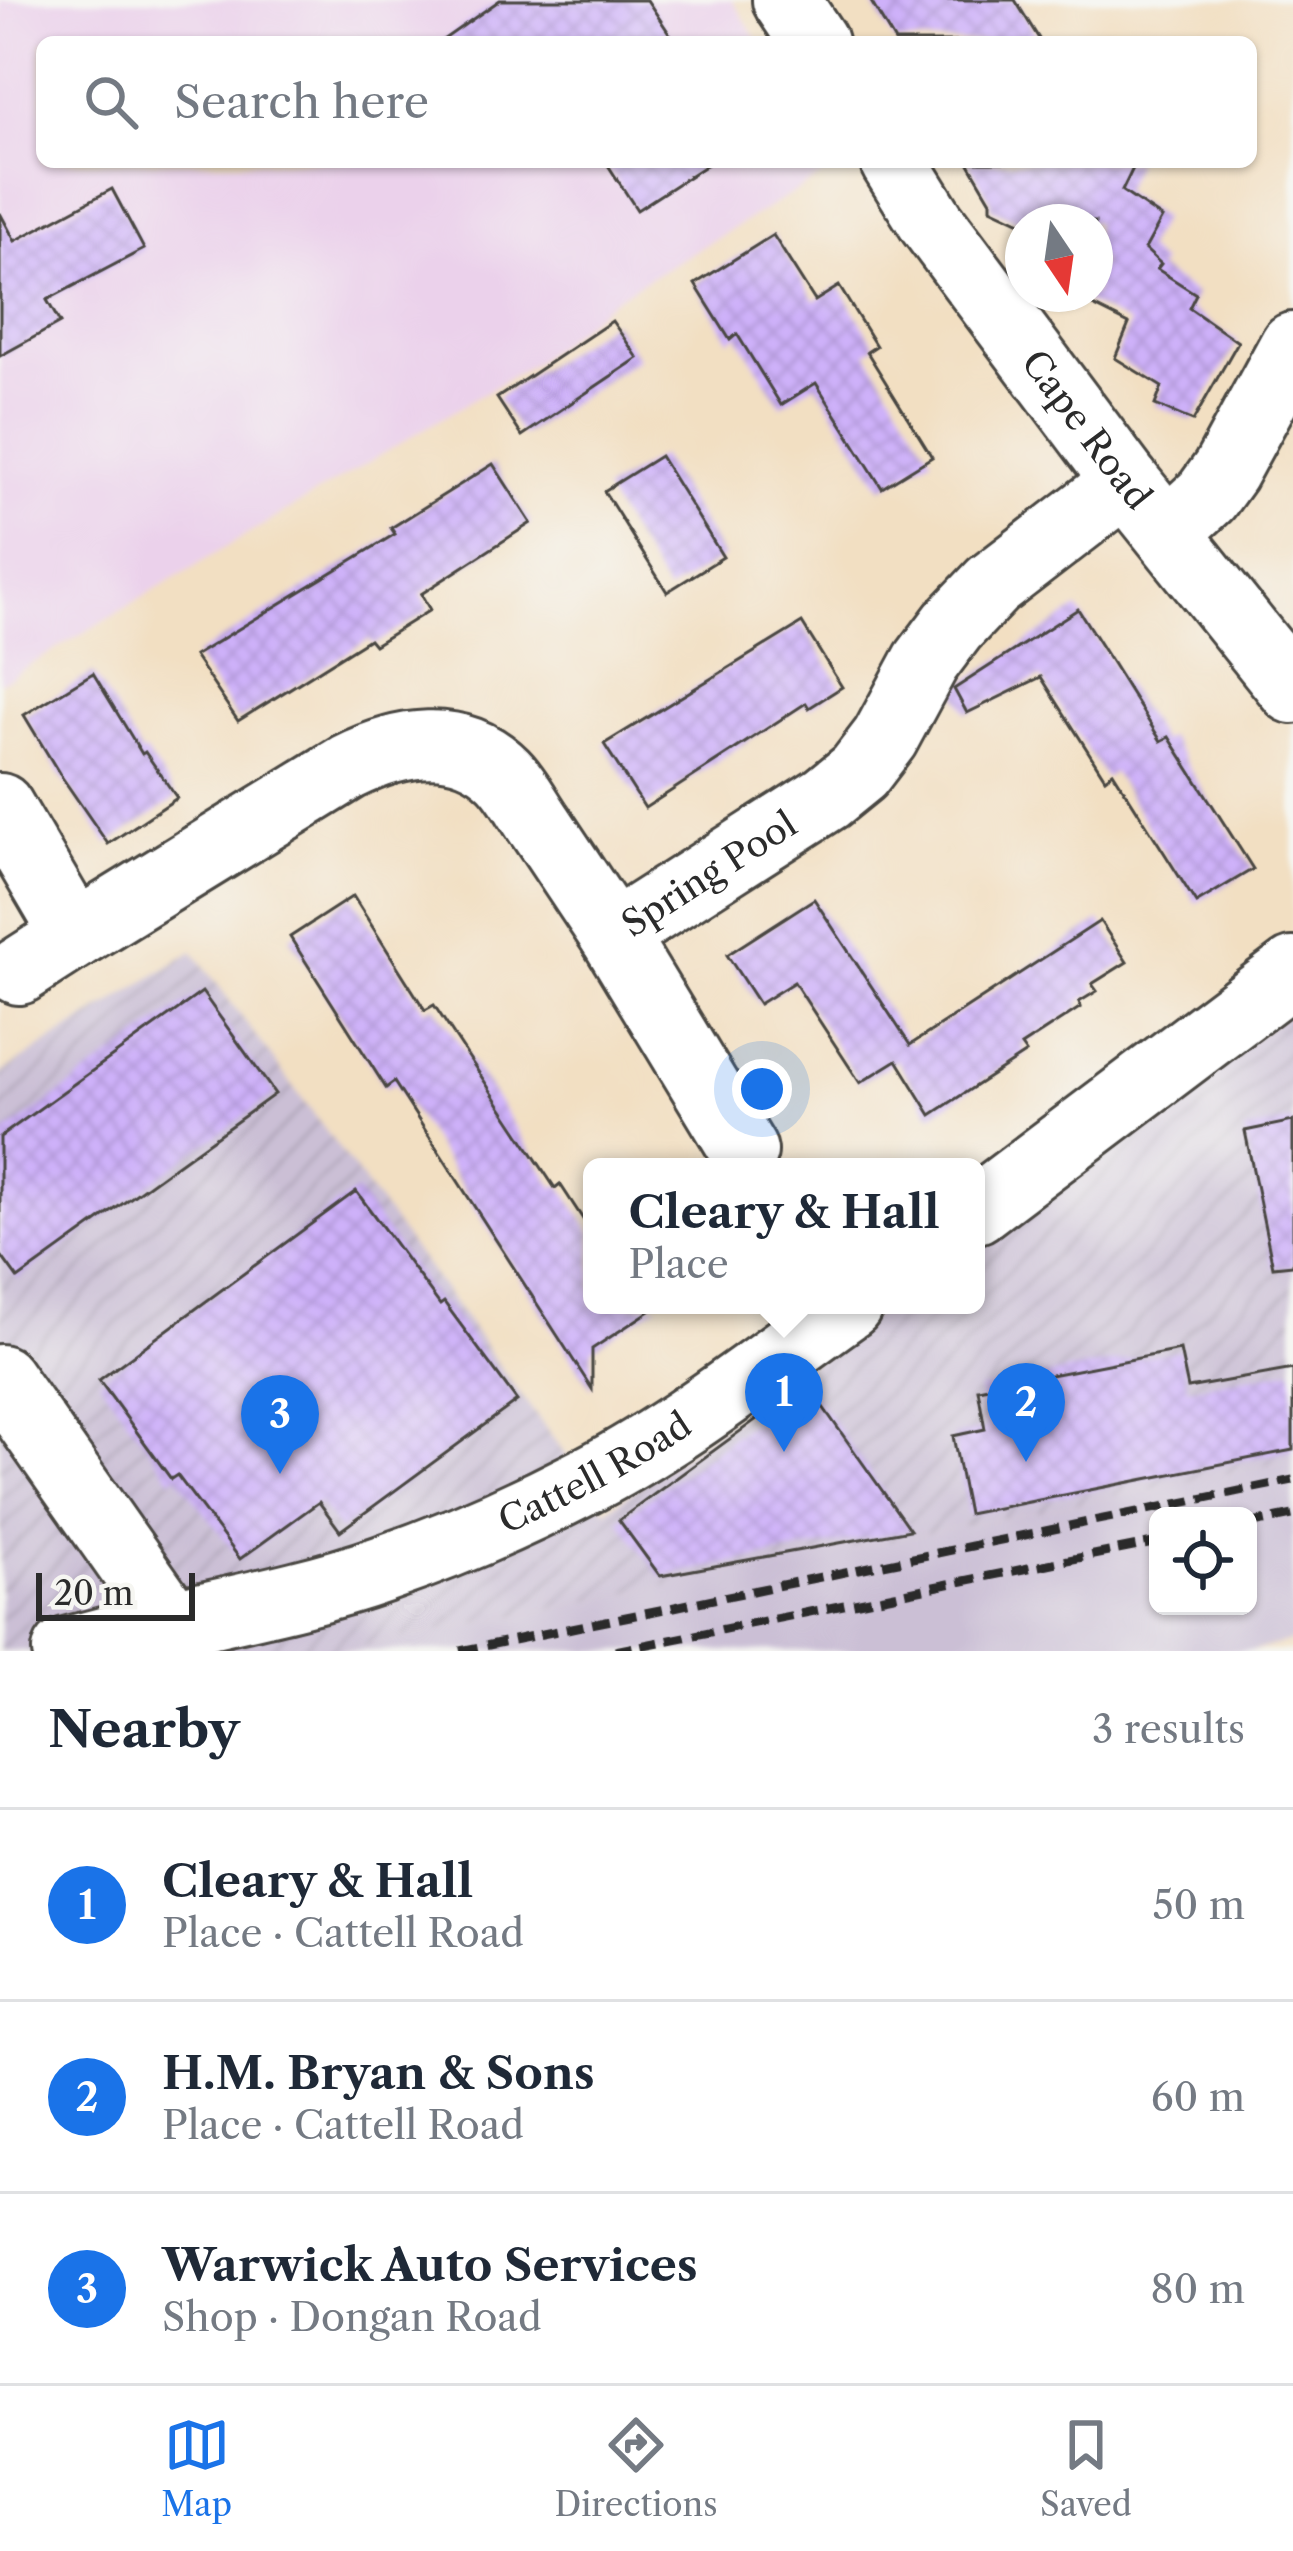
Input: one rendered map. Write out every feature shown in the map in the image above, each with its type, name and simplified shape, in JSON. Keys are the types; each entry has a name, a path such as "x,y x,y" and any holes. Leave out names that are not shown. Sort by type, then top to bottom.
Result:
{"street":[{"path":"786,0 810,36"},
{"name":"Cape Road","path":"898,168 932,223 1126,482 1293,690"},
{"path":"1168,532 1207,496 1225,471 1293,346"},
{"name":"Spring Pool","path":"19,971 348,767 389,749 428,743 476,756 504,774 613,935 827,798 859,772 886,738 926,662 952,626 992,585 1126,482"},
{"path":"0,807 75,935"},
{"path":"613,935 744,1151"},
{"path":"985,1203 1293,971"},
{"name":"Cattell Road","path":"66,1651 381,1570 486,1528 579,1485 679,1426 836,1314"},
{"path":"0,1378 172,1623"}],"shaded area":[{"path":"0,0 732,0 755,36 36,36 36,168 836,168 615,298 534,363 0,683"},
{"path":"193,951 606,1510 876,1314 985,1314 985,1231 1293,1009 1293,1460 337,1651 0,1651 0,1074"},
{"path":"1293,1460 1293,1641 1251,1651 337,1651"}],"building":[{"path":"500,0 647,0 671,36 449,36"},
{"path":"870,0 1015,0 1037,36 891,36"},
{"path":"610,168 702,168 637,210"},
{"path":"972,168 1133,168 1122,191 1162,218 1145,249 1161,264 1157,269 1196,294 1189,308 1238,342 1193,421 1155,405 1162,387 1115,358 1129,324 1105,312 1113,312 1113,204 1005,204 1005,215 991,208"},
{"path":"112,189 144,249 47,300 60,323 0,356 0,213 15,241"},
{"path":"773,235 815,301 839,286 876,346 867,352 932,457 882,488 816,383 781,405 737,334 730,340 695,284"},
{"path":"612,321 638,358 522,436 497,398"},
{"path":"660,456 723,557 667,592 604,491"},
{"path":"493,464 531,523 421,594 430,610 374,645 369,639 238,721 194,656 395,534 391,528"},
{"path":"1078,609 1161,741 1169,737 1253,869 1196,903 1113,772 1105,778 1041,677 967,713 954,689"},
{"path":"802,623 842,687 809,708 806,703 645,808 604,744"},
{"path":"93,673 142,754 177,798 108,844 24,715"},
{"path":"353,896 425,1010 434,1005 555,1188 560,1184 583,1219 583,1314 645,1314 592,1349 592,1389 394,1082 386,1088 290,937"},
{"path":"814,899 910,1045 1100,921 1127,962 1092,984 1097,991 1079,1002 1081,1007 1021,1046 1026,1053 931,1115 897,1060 860,1083 794,982 759,1004 727,955"},
{"path":"202,992 275,1094 18,1279 0,1254 0,1137"},
{"path":"1293,1121 1293,1265 1273,1267 1245,1131"},
{"path":"356,1191 517,1401 340,1531 319,1502 240,1559 177,1475 171,1479 99,1380"},
{"path":"1180,1350 1188,1388 1293,1369 1293,1450 968,1514 953,1436 985,1429 978,1389"},
{"path":"806,1383 910,1530 660,1576 619,1520"}],"railway":[{"path":"460,1651 1293,1480"},
{"path":"1257,1522 1293,1515"},
{"path":"615,1651 1149,1544"}],"place":[{"name":"Cleary & Hall","path":"784,1452"},
{"name":"H.M. Bryan & Sons","path":"1026,1462"},
{"name":"Warwick Auto Services","path":"280,1474"}]}
